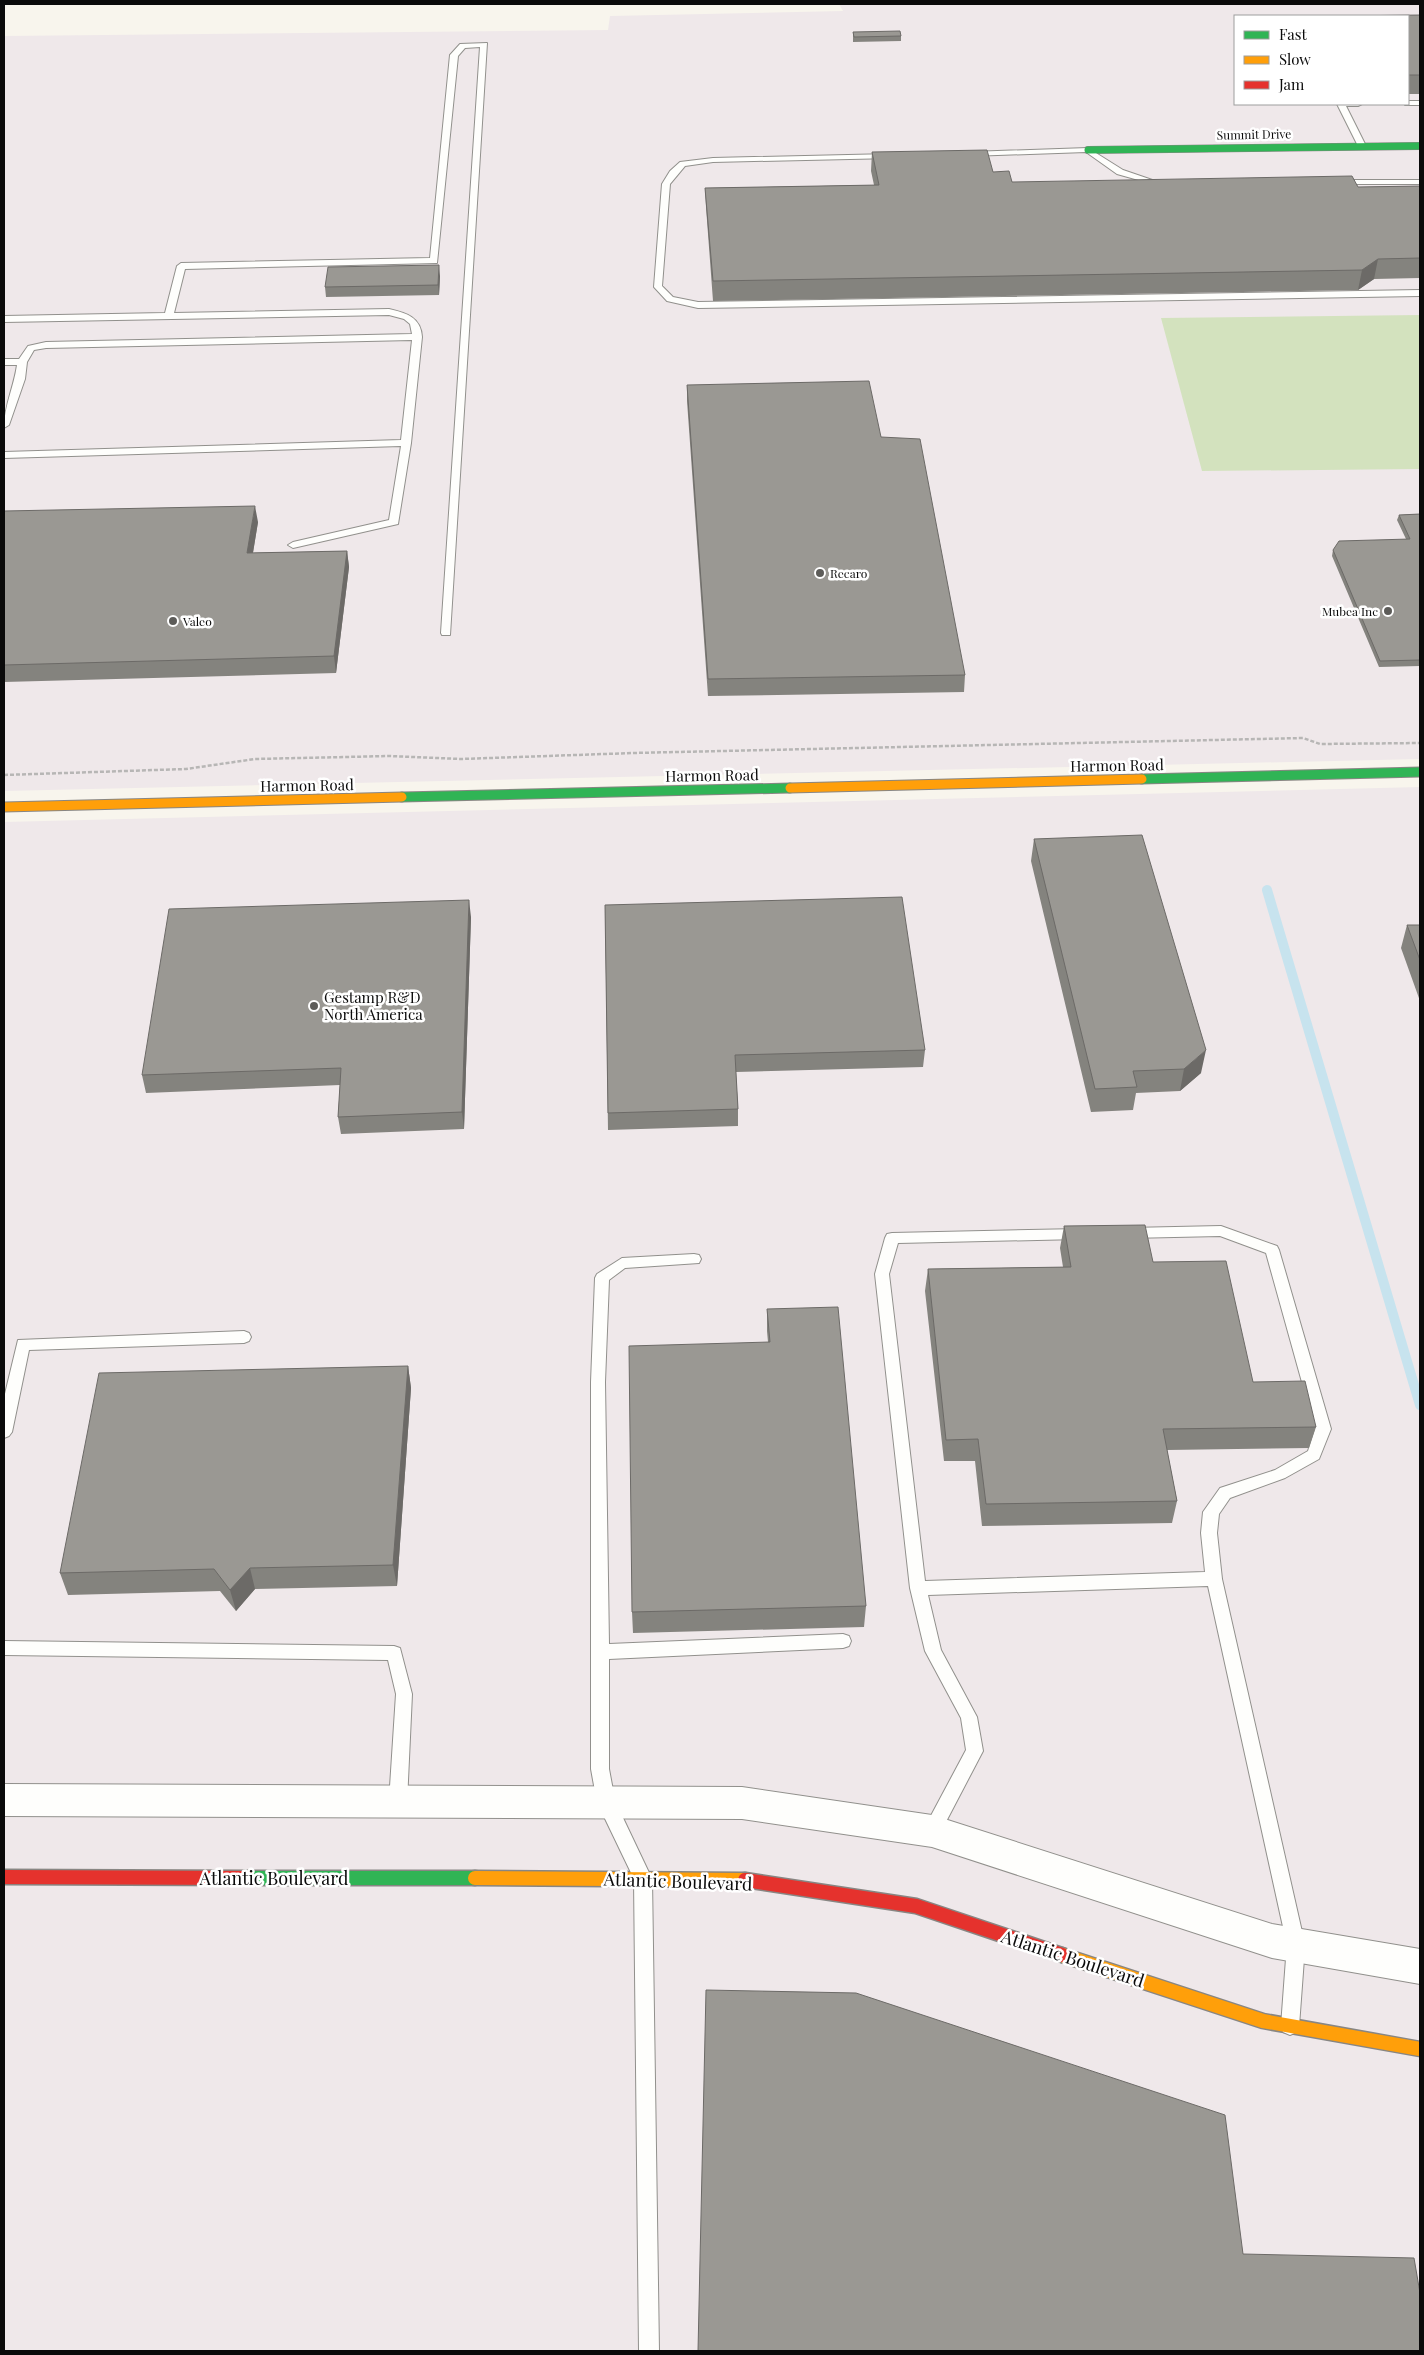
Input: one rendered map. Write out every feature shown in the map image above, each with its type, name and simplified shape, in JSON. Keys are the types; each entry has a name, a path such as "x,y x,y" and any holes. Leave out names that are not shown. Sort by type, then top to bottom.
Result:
{"street":[{"name":"Summit Drive","path":"1088,150 1420,146"},
{"name":"Harmon Road","path":"4,807 1420,772"},
{"path":"4,1800 742,1803 932,1831 1272,1941 1420,1967"},
{"name":"Atlantic Boulevard","path":"4,1877 735,1879 916,1906 1263,2022 1420,2049"}],"lane":[{"path":"169,316 181,266 434,261 454,55 463,46 484,45 446,633"},
{"path":"1342,105 1362,146"},
{"path":"956,154 1088,150 1120,172 1155,184 1165,184"},
{"path":"898,156 713,160 683,164 673,173 666,184 658,287 670,299 698,305 1420,293"},
{"path":"1322,182 1420,182"},
{"path":"4,319 389,312 406,316 416,323 417,337 406,443 394,522 293,545"},
{"path":"4,425 20,379 22,362 31,348 46,346 417,337"},
{"path":"4,362 22,362"},
{"path":"4,455 406,443"},
{"path":"1111,1234 1221,1232 1272,1250 1322,1429 1314,1455 1280,1474 1226,1493 1211,1512 1209,1533 1214,1579 1296,1945 1290,2026"},
{"path":"932,1831 975,1751 969,1717 933,1651 918,1588 882,1274 892,1238 1091,1234"},
{"path":"649,2351 643,1879 606,1802 600,1769 601,1652 598,1382 602,1278 622,1264 694,1260"},
{"path":"4,1432 23,1344 244,1337"},
{"path":"918,1588 1214,1579"},
{"path":"601,1652 843,1641"},
{"path":"4,1648 394,1653 404,1694 398,1802"}],"path":[{"path":"4,775 186,769 255,759 390,756 461,759 633,753 1294,738 1303,738 1328,745 1420,743"}],"shaded area":[{"path":"839,4 1420,4 1420,759 4,791 4,36 608,30 610,16 843,11"},
{"path":"1420,787 1420,2351 4,2351 4,822"}],"green space":[{"path":"1420,315 1420,469 1202,471 1161,318"}],"building":[{"path":"1409,15 1420,15 1420,75 1409,75"},
{"path":"900,31 901,36 854,37 853,32"},
{"path":"987,150 993,172 1009,171 1012,182 1352,176 1358,187 1420,186 1420,258 1378,259 1362,270 713,281 705,188 879,185 872,152"},
{"path":"439,265 438,285 325,287 328,267"},
{"name":"Recaro","path":"869,381 881,437 920,439 965,675 708,679 687,385"},
{"name":"Valeo","path":"255,506 247,553 347,551 334,656 4,665 4,511"},
{"name":"Mubea Inc","path":"1420,514 1420,660 1380,661 1333,550 1339,541 1410,539 1399,515"},
{"path":"1142,835 1206,1050 1184,1069 1133,1071 1137,1087 1095,1089 1034,839"},
{"path":"902,897 925,1050 735,1055 738,1109 608,1113 605,905"},
{"name":"Gestamp R&D North America","path":"469,900 462,1112 338,1117 341,1068 142,1075 169,909"},
{"path":"1407,925 1420,925 1420,960"},
{"path":"1145,1225 1153,1262 1226,1261 1253,1382 1305,1381 1316,1427 1163,1429 1177,1501 986,1504 978,1439 946,1440 928,1269 1071,1267 1064,1226"},
{"path":"838,1307 866,1606 632,1612 629,1346 770,1342 767,1309"},
{"path":"408,1366 393,1565 250,1568 230,1590 214,1569 60,1573 99,1373"},
{"path":"706,1990 856,1993 1225,2115 1243,2254 1414,2258 1420,2293 1420,2351 698,2351"}],"waterway":[{"path":"1267,890 1420,1405"}],"traffic: fast":[{"path":"1088,150 1420,146"},
{"path":"1142,779 1420,772"},
{"path":"402,797 790,788"},
{"path":"248,1878 475,1878"}],"traffic: slow":[{"path":"790,788 1142,779"},
{"path":"4,807 402,797"},
{"path":"475,1878 745,1880"},
{"path":"1062,1955 1263,2021 1420,2049"}],"traffic: jam":[{"path":"4,1877 248,1878"},
{"path":"745,1880 916,1906 1062,1955"}],"place":[{"name":"Recaro","path":"820,573"},
{"name":"Mubea Inc","path":"1388,611"},
{"name":"Valeo","path":"173,621"},
{"name":"Gestamp R&D North America","path":"314,1006"}]}
